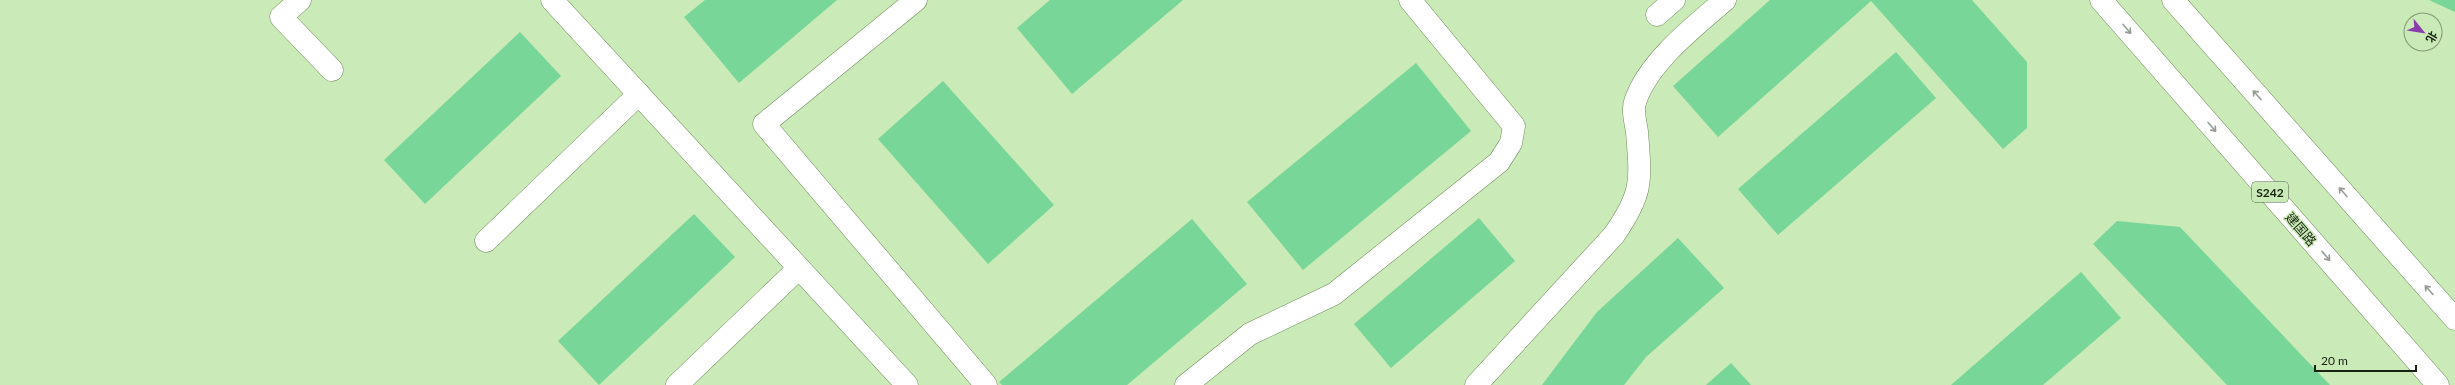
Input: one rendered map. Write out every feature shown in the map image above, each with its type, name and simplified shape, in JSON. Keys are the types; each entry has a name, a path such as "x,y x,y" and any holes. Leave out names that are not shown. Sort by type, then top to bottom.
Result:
{"street":[{"path":"300,0 281,17 332,70"},
{"path":"552,0 907,385"},
{"path":"916,0 764,124 986,385"},
{"path":"1186,385 1250,334 1334,294 1499,162 1511,143 1514,126 1410,0"},
{"path":"1657,15 1674,0"},
{"path":"1476,385 1614,235 1632,209 1640,181 1634,103 1647,80 1672,46 1725,0"},
{"name":"建国路","path":"2101,0 2438,385"},
{"path":"2173,0 2455,319"},
{"path":"486,241 640,94"},
{"path":"678,385 799,268"}],"building":[{"path":"705,0 837,0 739,83 684,17"},
{"path":"1050,0 1183,0 1072,94 1017,28"},
{"path":"1770,0 1972,0 2027,62 2027,128 2003,149 1871,1 1718,137 1673,86"},
{"path":"2429,0 2455,0 2455,12"},
{"path":"520,32 561,76 425,204 384,160"},
{"path":"1896,52 1936,98 1778,235 1738,189"},
{"path":"1416,63 1471,131 1303,270 1247,202"},
{"path":"943,81 1054,205 988,264 878,139"},
{"path":"694,214 735,257 599,385 558,341"},
{"path":"1479,218 1515,261 1391,368 1354,324"},
{"path":"1192,219 1247,284 1127,385 1002,385 999,382"},
{"path":"2117,221 2180,227 2330,385 2227,385 2093,244"},
{"path":"1678,238 1724,288 1646,357 1624,385 1542,385 1597,312"},
{"path":"2081,272 2121,318 2043,385 1951,385"},
{"path":"1731,363 1751,385 1706,385"}]}
